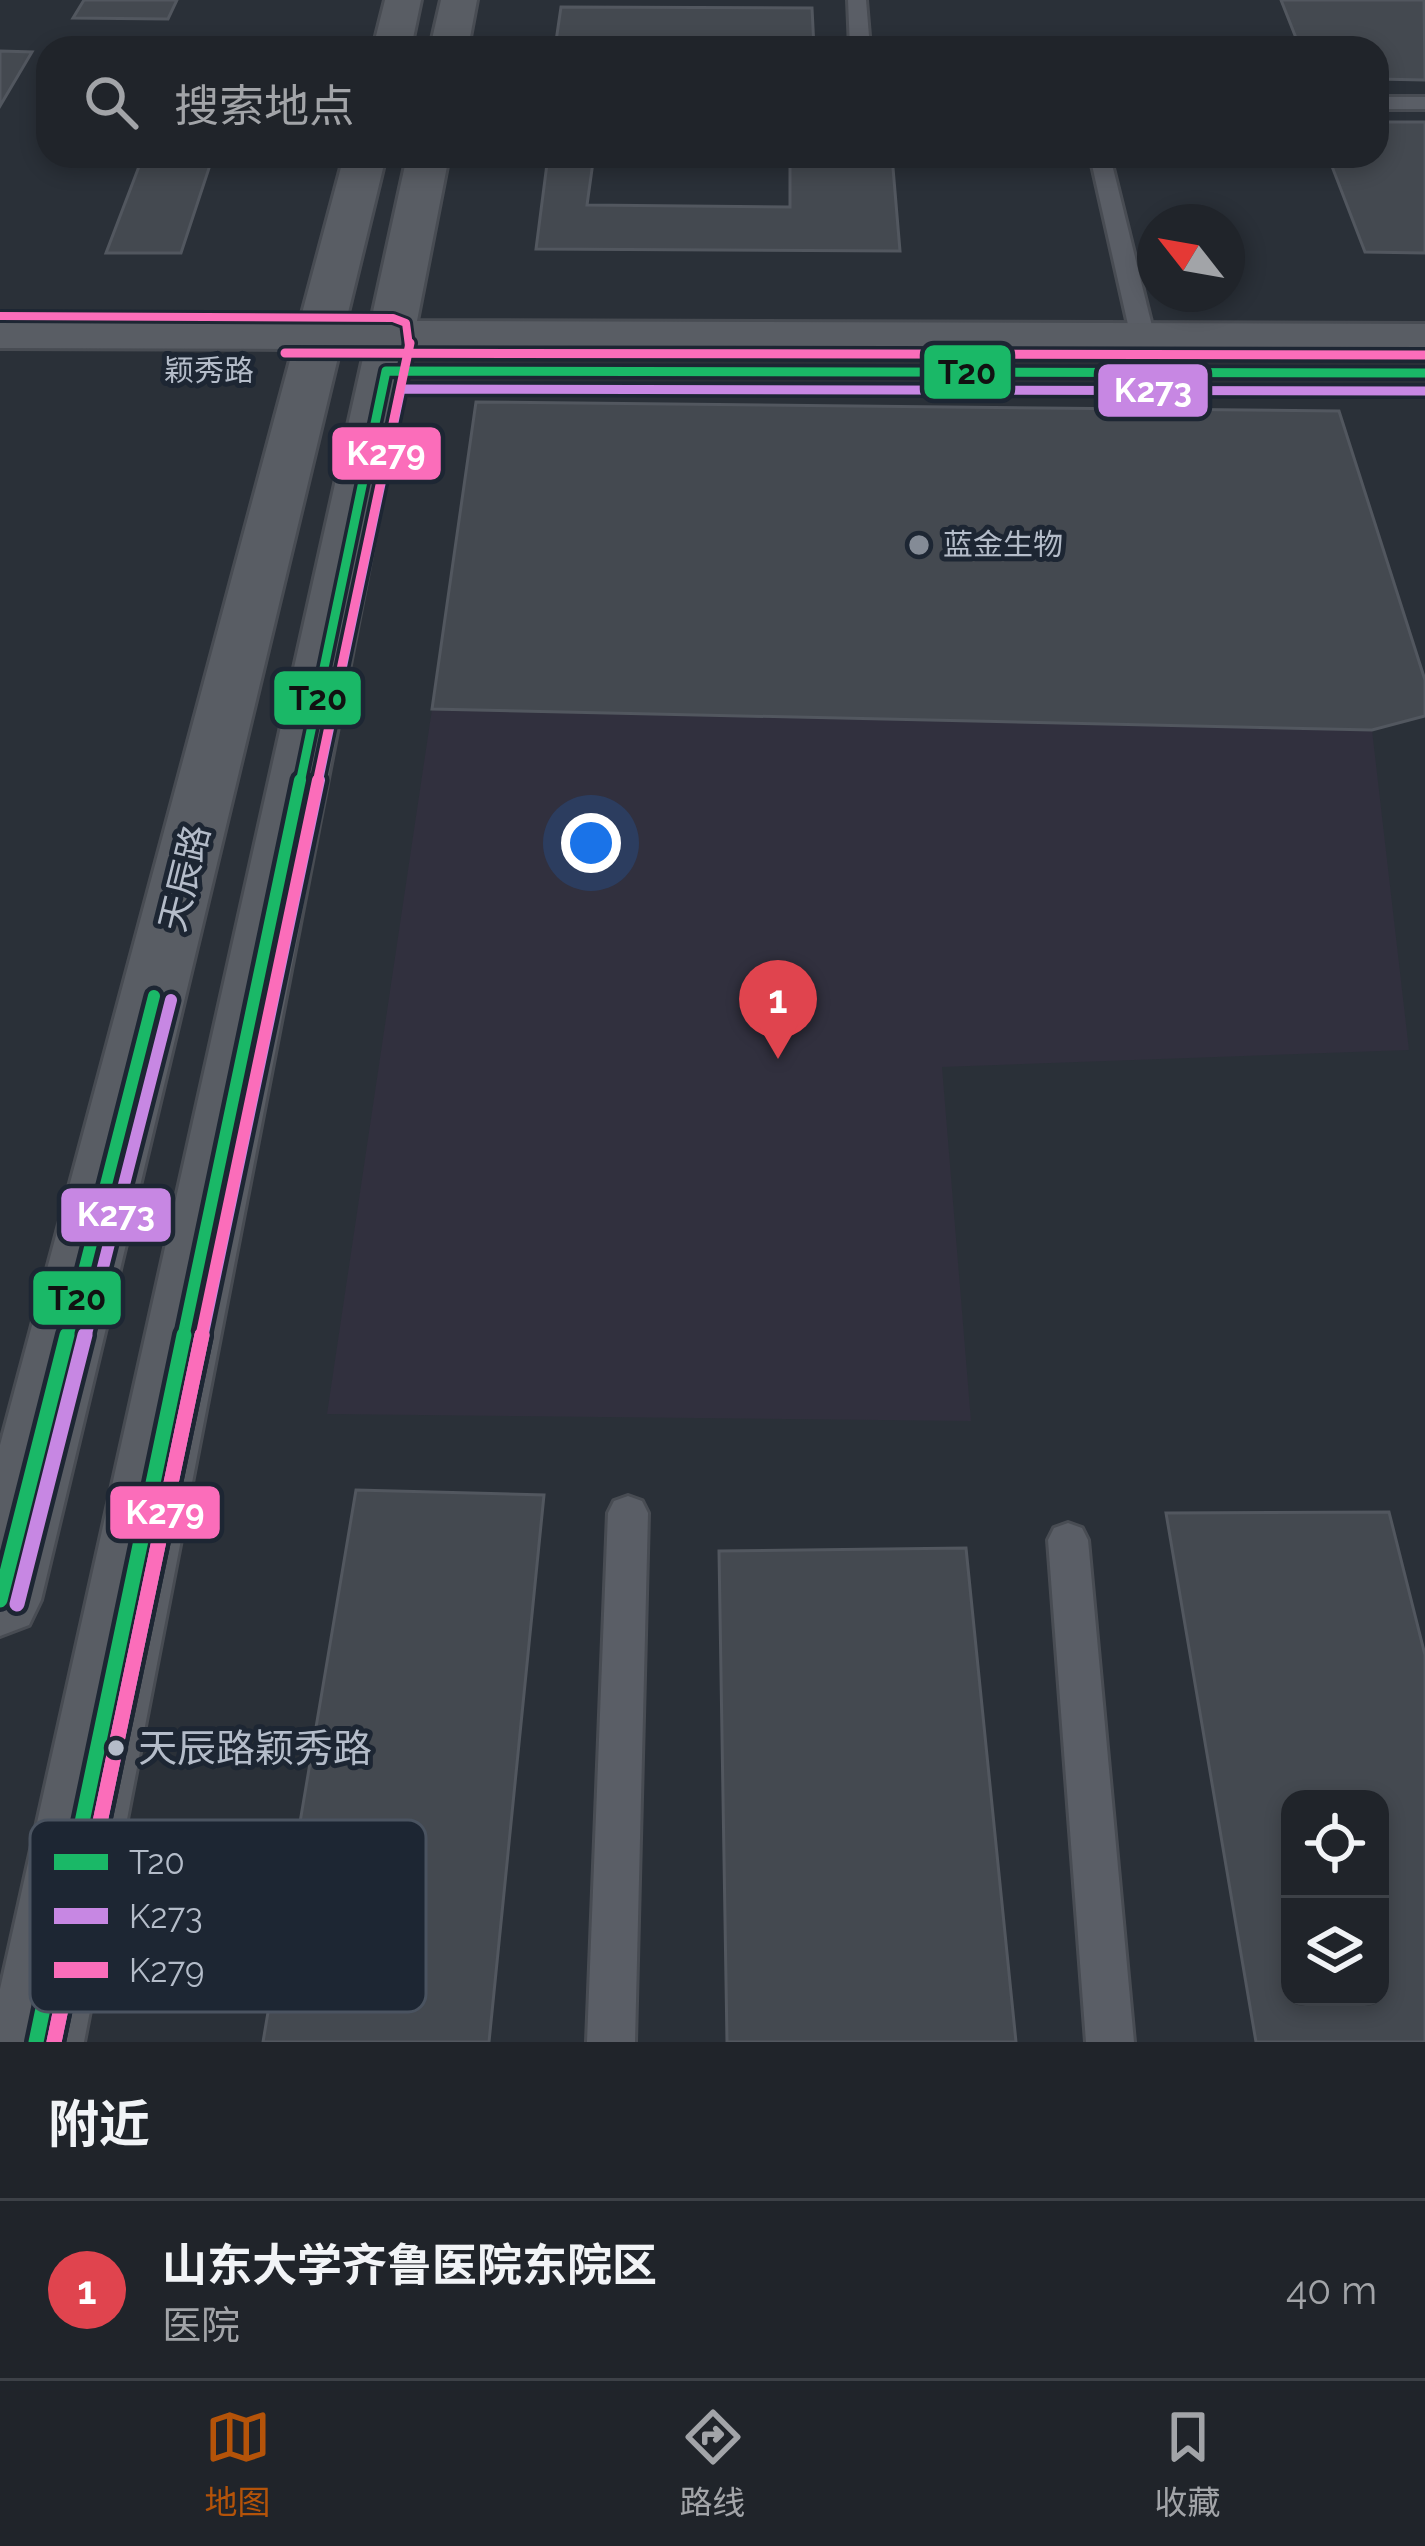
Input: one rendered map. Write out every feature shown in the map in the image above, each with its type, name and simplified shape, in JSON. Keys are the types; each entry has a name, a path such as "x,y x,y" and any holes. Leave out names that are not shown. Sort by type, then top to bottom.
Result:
{"main road":[{"path":"395,36 403,0"},
{"path":"451,36 458,0"},
{"name":"天辰路","path":"0,1600 362,168"},
{"path":"83,1820 426,168"},
{"name":"颖秀路","path":"0,334 317,353"},
{"name":"颖秀路","path":"390,353 1143,338 1425,338"},
{"name":"颖秀路","path":"0,370 390,353 1425,373"},
{"path":"36,2042 42,2012"}],"lane":[{"path":"856,0 859,36"},
{"path":"1389,103 1425,103"},
{"path":"1103,168 1143,338"},
{"path":"610,2042 628,1513"},
{"path":"1068,1540 1111,2042"}],"shaded area":[{"path":"432,709 1372,730 1409,1050 942,1067 971,1421 327,1414"}],"building":[{"path":"84,0 177,0 168,19 73,18"},
{"path":"1281,0 1424,0 1425,80 1389,79 1389,36 1295,36"},
{"path":"561,7 812,8 813,36 557,36"},
{"path":"0,51 32,52 0,106"},
{"path":"1389,122 1425,122 1425,253 1365,252 1333,168 1389,168"},
{"path":"138,168 209,168 181,253 106,253"},
{"path":"546,168 592,168 587,205 790,207 790,168 893,168 900,251 536,249"},
{"name":"蓝金生物","path":"476,402 1339,411 1425,680 1425,716 1372,730 432,709"},
{"path":"356,1490 544,1495 489,2042 263,2042 268,2012 426,2012 426,1820 300,1820"},
{"path":"1389,1512 1425,1655 1425,2042 1256,2042 1166,1513"},
{"path":"966,1548 1016,2042 727,2042 719,1551"}],"transit line":[{"name":"K279","path":"0,316 393,318 406,323 411,336 100,1820"},
{"name":"K279","path":"285,353 1425,355"},
{"name":"T20","path":"82,1820 386,371 1425,373"},
{"name":"K273","path":"101,1820 401,389 1425,391"},
{"name":"T20","path":"0,1600 154,996"},
{"name":"K273","path":"17,1604 171,1000"},
{"name":"T20","path":"36,2042 42,2012"},
{"name":"K273","path":"54,2042 60,2012"},
{"name":"K279","path":"54,2042 60,2012"}],"place":[{"name":"蓝金生物","path":"919,545"},
{"name":"山东大学齐鲁医院东院区","path":"778,1059"},
{"name":"天辰路颖秀路","path":"116,1748"}]}
